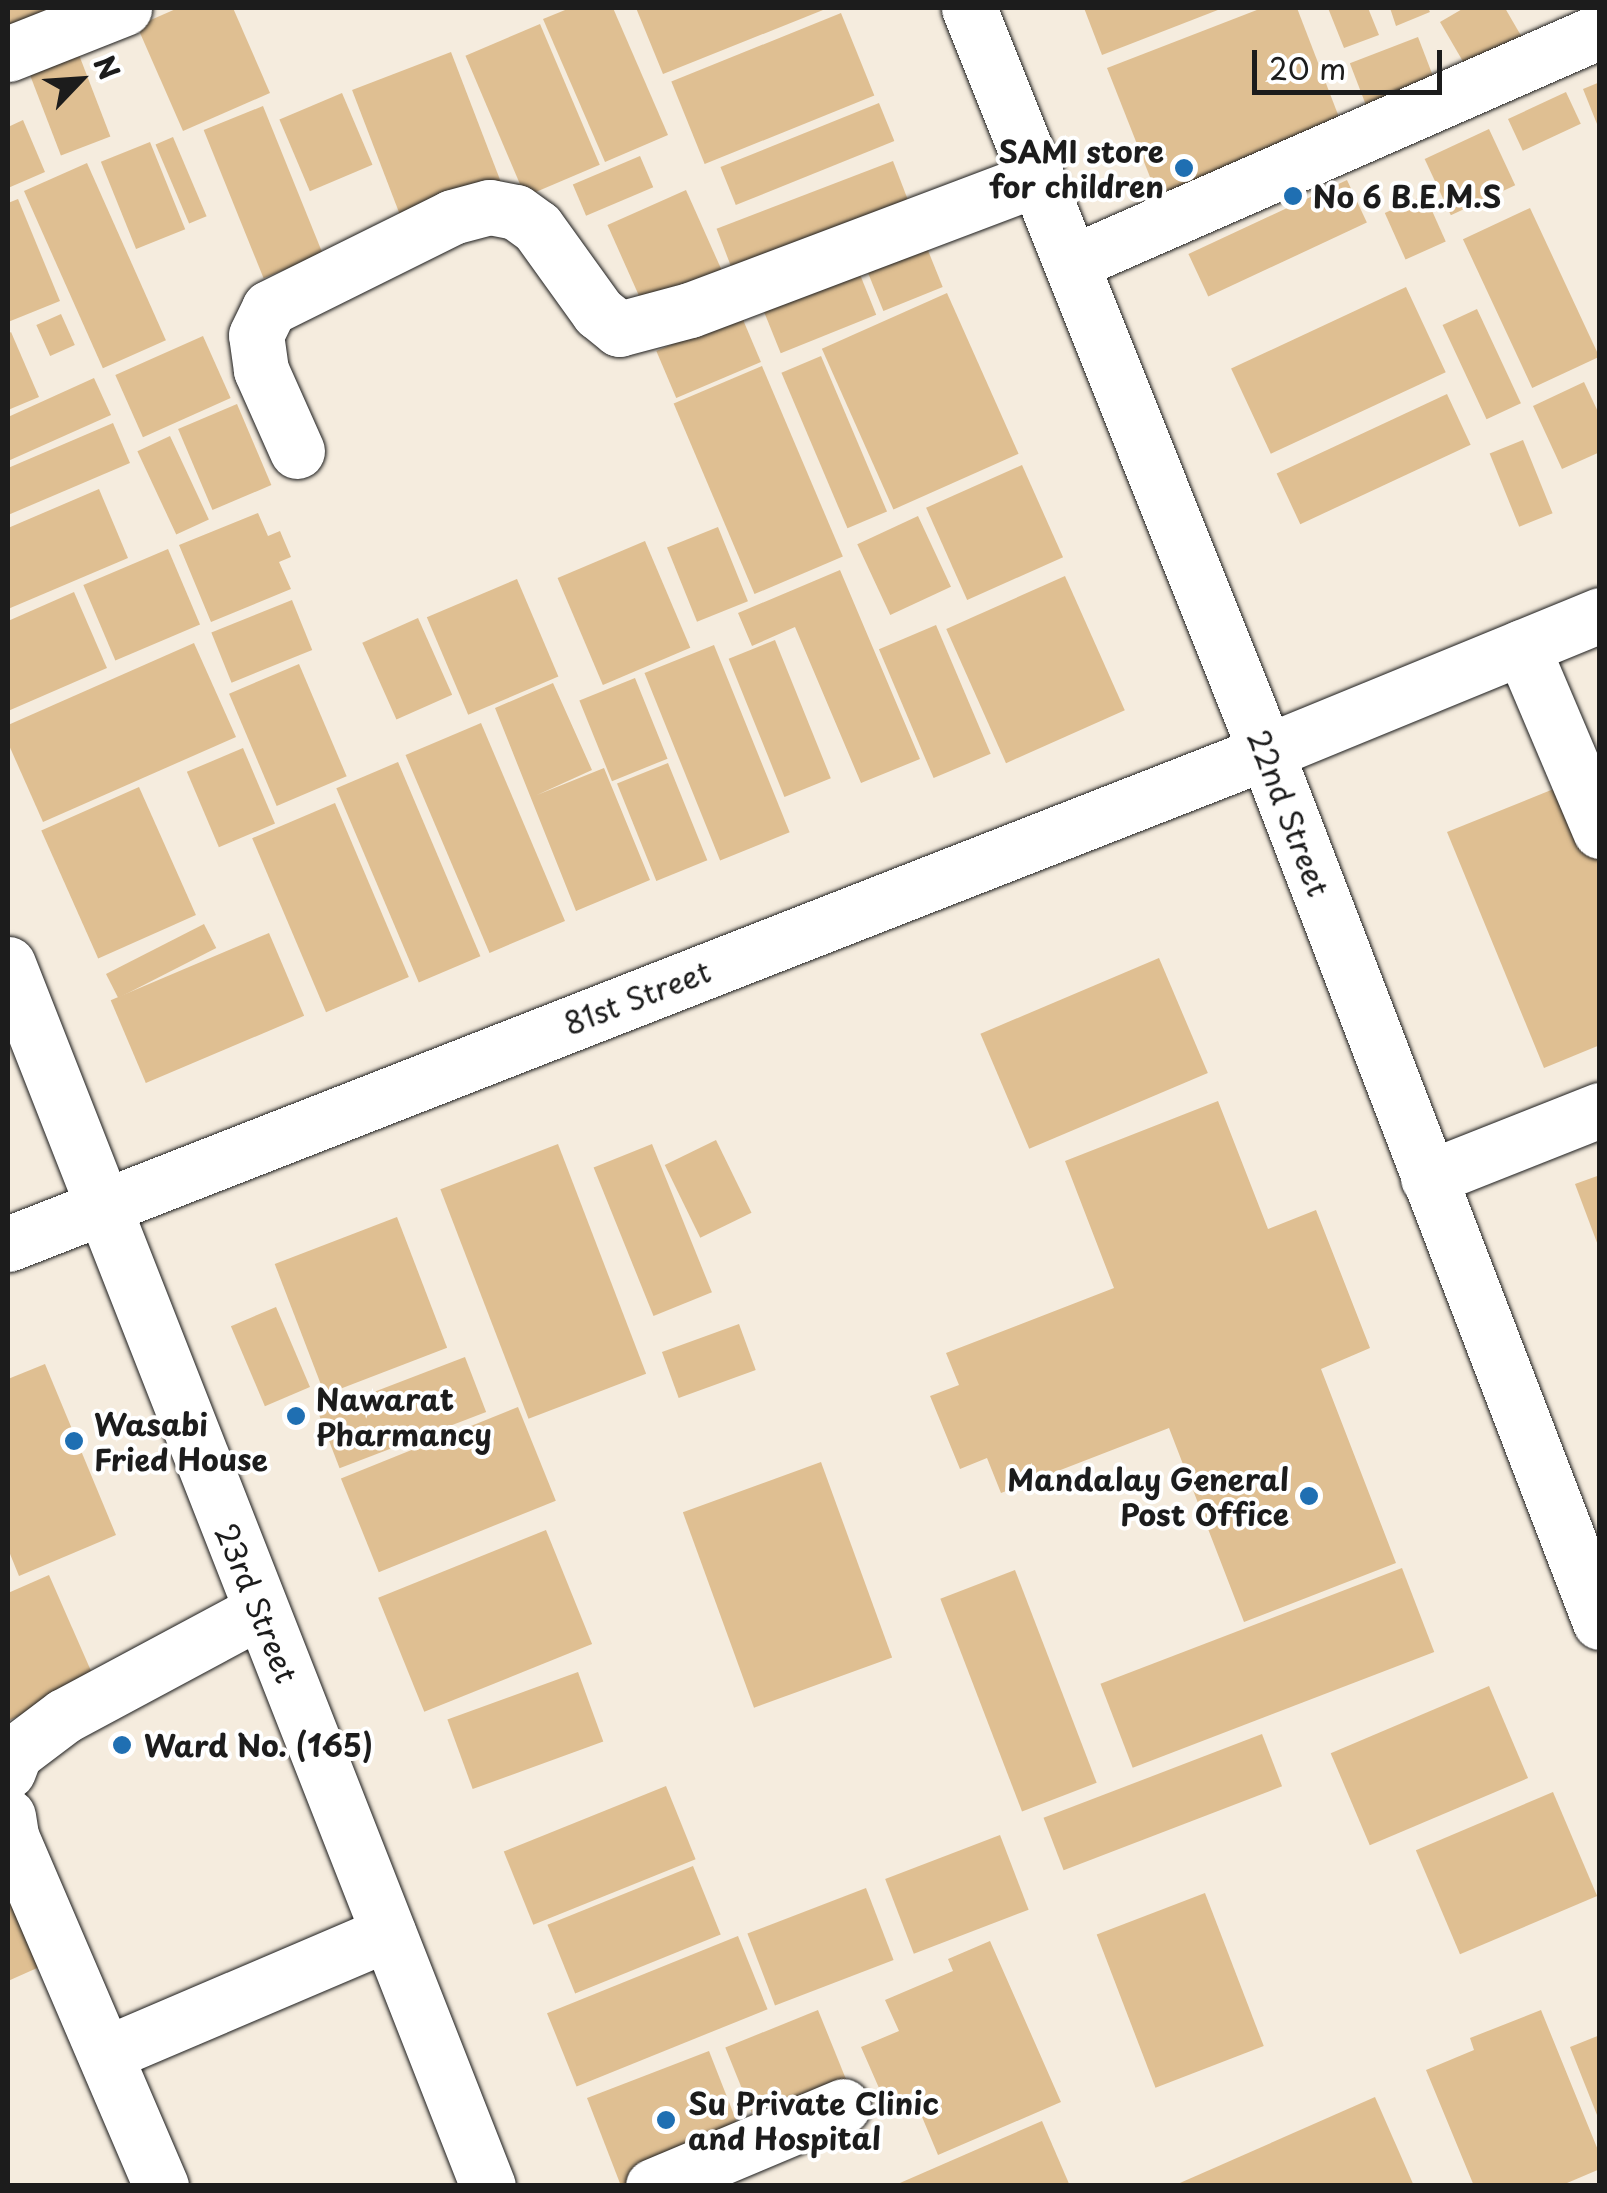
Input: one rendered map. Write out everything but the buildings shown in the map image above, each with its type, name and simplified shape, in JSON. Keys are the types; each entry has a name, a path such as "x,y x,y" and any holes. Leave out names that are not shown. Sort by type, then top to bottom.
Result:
{"street":[{"path":"8,54 124,8"},
{"name":"22nd Street","path":"970,8 1266,752 1600,1622"},
{"path":"1071,263 1600,30"},
{"path":"297,451 261,370 256,334 269,308 452,217 490,207 516,212 536,226 598,312 620,329 690,310 1037,179"},
{"name":"81st Street","path":"8,1244 1266,752 1600,615"},
{"path":"1522,647 1600,831"},
{"name":"23rd Street","path":"8,964 99,1206 488,2186"},
{"path":"1428,1178 1600,1110"},
{"path":"8,1771 15,1753 64,1716 260,1611"},
{"path":"8,1816 11,1836 161,2186"},
{"path":"105,2054 388,1933"},
{"path":"653,2186 843,2106"}],"place":[{"name":"SAMI store for children","path":"1184,168"},
{"name":"No 6 B.E.M.S","path":"1293,196"},
{"name":"Nawarat Pharmancy","path":"296,1416"},
{"name":"Wasabi Fried House","path":"74,1441"},
{"name":"Mandalay General Post Office","path":"1309,1496"},
{"name":"Ward No. (165)","path":"122,1745"},
{"name":"Su Private Clinic and Hospital","path":"666,2120"}]}
